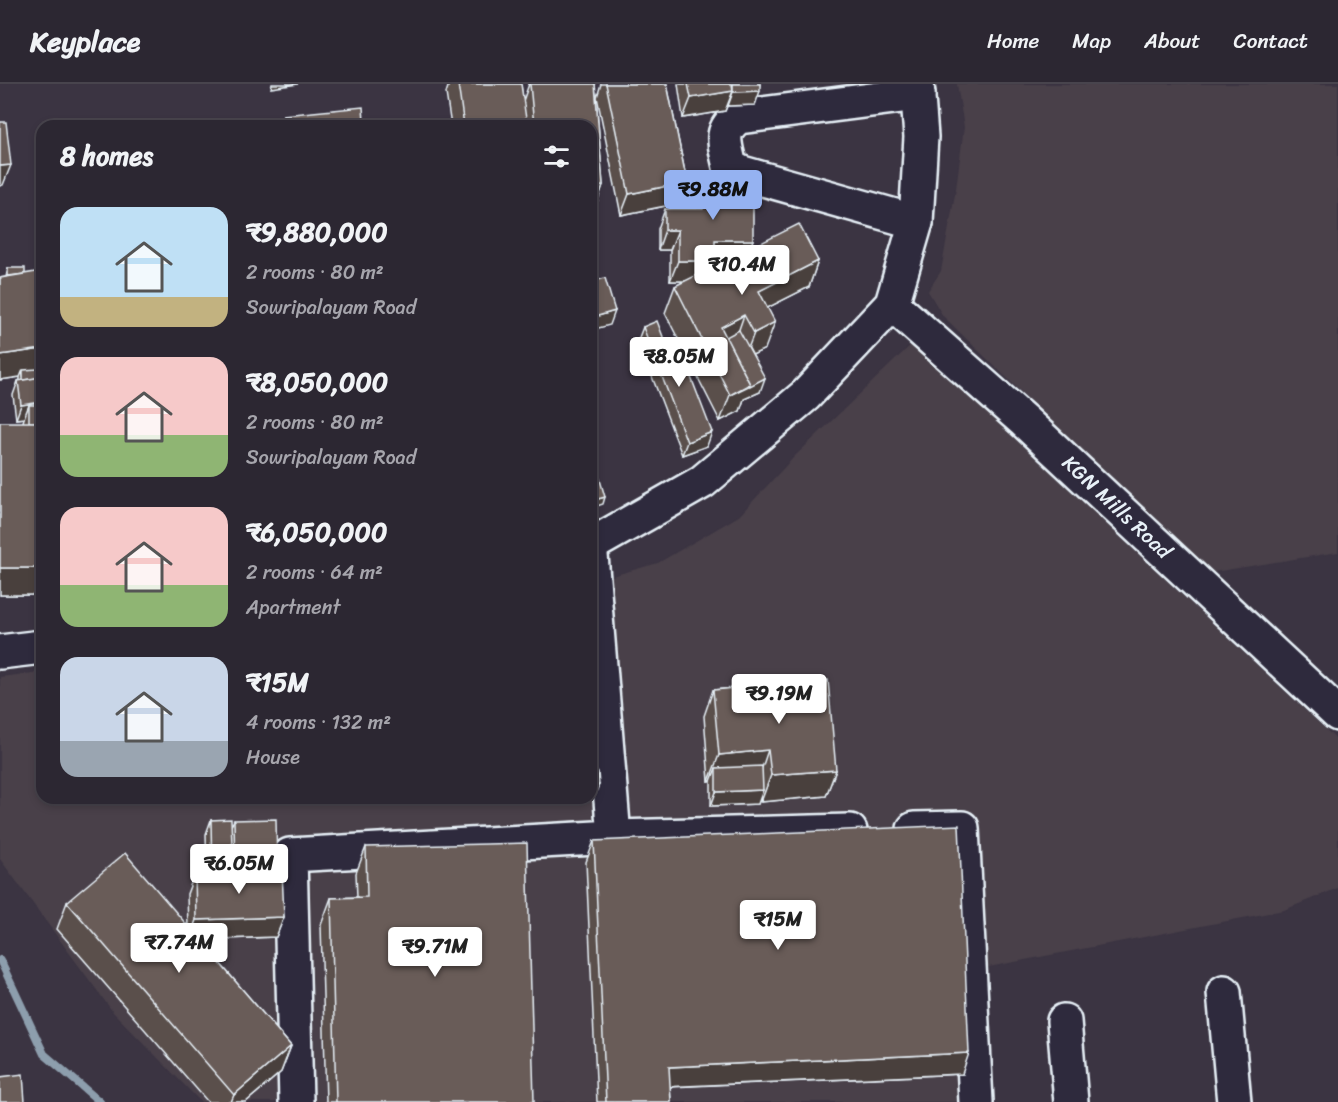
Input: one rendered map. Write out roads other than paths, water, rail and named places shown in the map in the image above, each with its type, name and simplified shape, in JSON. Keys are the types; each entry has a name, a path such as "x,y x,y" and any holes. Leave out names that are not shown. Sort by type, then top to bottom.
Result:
{"street":[{"path":"597,542 702,482 806,395 892,304 916,222 921,137 918,89 739,117 728,124 724,134 730,167 742,173 916,222"},
{"name":"KGN Mills Road","path":"892,304 1033,429 1338,714"},
{"path":"597,629 614,837"},
{"path":"0,652 36,648"},
{"path":"296,1102 290,855 614,837 962,828 976,1102"},
{"path":"1224,992 1234,1102"},
{"path":"1064,1021 1071,1102"}],"waterway":[{"path":"0,960 44,1054 100,1102"}]}
